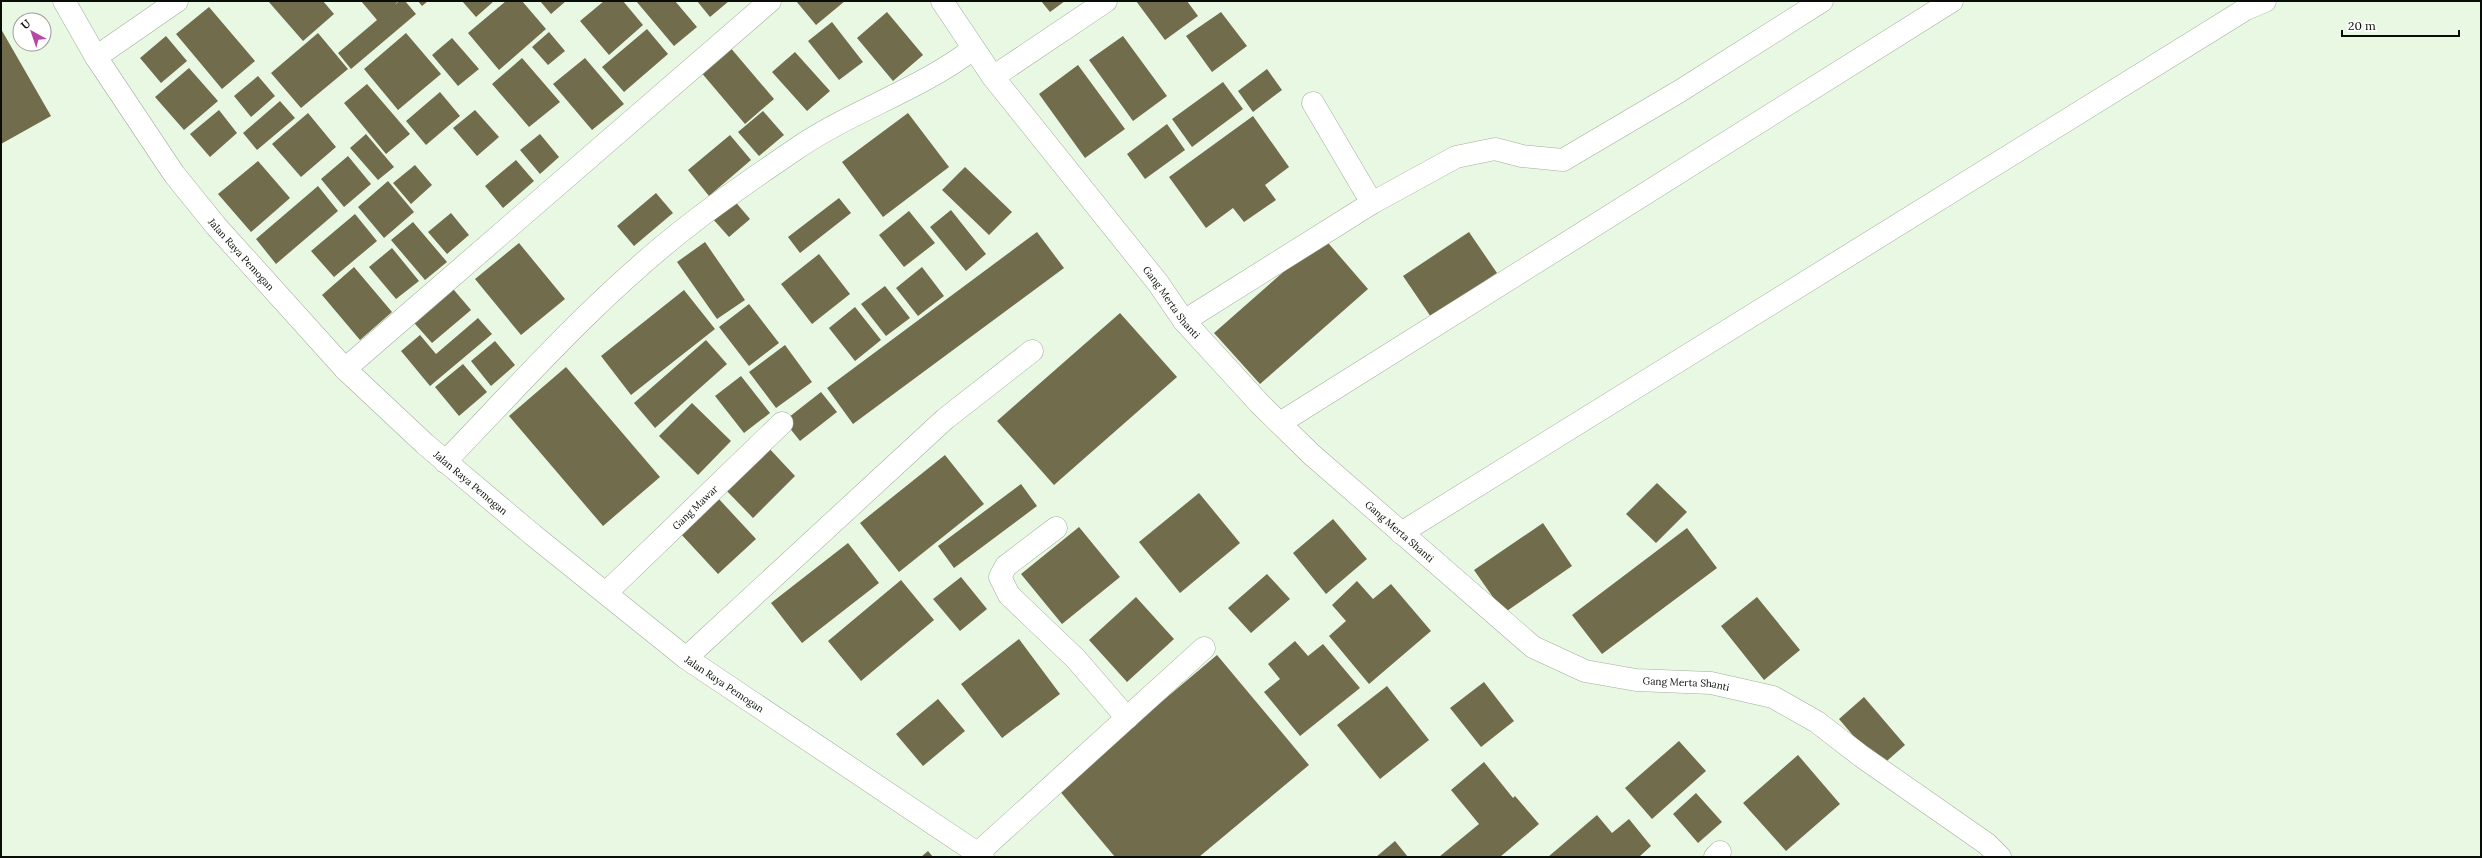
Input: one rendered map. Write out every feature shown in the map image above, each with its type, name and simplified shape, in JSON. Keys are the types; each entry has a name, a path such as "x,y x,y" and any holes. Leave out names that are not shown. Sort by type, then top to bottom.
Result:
{"street":[{"name":"Jalan Raya Pemogan","path":"64,1 96,57 174,174 216,226 345,369 445,462 533,535 607,592 686,658 980,855"},
{"path":"96,57 177,1"},
{"path":"345,369 770,1"},
{"name":"Gang Merta Shanti","path":"942,1 969,52 993,76 1158,283 1184,321 1311,454 1533,647 1585,671 1636,680 1711,684 1773,697 1817,722 1861,756 1987,844 2000,857"},
{"path":"993,76 1106,1"},
{"path":"1184,321 1372,203 1456,157 1495,149 1522,156 1563,160 1680,91 1822,1"},
{"path":"1280,423 1952,1"},
{"path":"1401,533 2246,10 2265,1"},
{"path":"445,462 540,362 620,284 688,226 795,149 933,76 969,52"},
{"path":"1312,103 1372,203"},
{"path":"686,658 945,419 1032,351"},
{"name":"Gang Mawar","path":"607,592 782,423"},
{"path":"1056,528 1006,566 1000,578 1009,595 1076,659 1127,718"},
{"path":"980,855 1204,648"}],"building":[{"path":"268,1 323,1 334,14 303,41"},
{"path":"361,1 398,1 395,5 399,1 405,1 416,14 351,69 338,53 377,20"},
{"path":"418,1 428,1 422,6"},
{"path":"462,1 494,1 476,17"},
{"path":"506,1 522,1 546,29 499,70 468,33"},
{"path":"540,1 566,1 551,14"},
{"path":"604,1 623,1 643,25 609,55 580,21"},
{"path":"636,1 675,1 697,27 674,46"},
{"path":"697,1 729,1 710,17"},
{"path":"796,1 845,1 816,25"},
{"path":"1041,1 1065,1 1050,12"},
{"path":"1136,1 1187,1 1198,16 1165,40"},
{"path":"209,7 255,61 222,89 176,34"},
{"path":"887,12 923,55 893,81 857,38"},
{"path":"1221,12 1247,46 1212,72 1186,36"},
{"path":"832,22 863,62 839,80 808,41"},
{"path":"1,29 12,48 12,52 14,52 51,116 1,144"},
{"path":"647,29 668,54 624,92 602,67"},
{"path":"549,32 565,51 548,65 532,47"},
{"path":"318,33 348,69 301,108 271,73"},
{"path":"406,33 441,74 398,110 364,69"},
{"path":"166,36 187,61 161,83 140,58"},
{"path":"1123,36 1167,96 1133,121 1089,60"},
{"path":"452,38 479,69 458,86 432,55"},
{"path":"729,46 774,99 745,124 700,71"},
{"path":"795,52 830,91 807,111 772,72"},
{"path":"522,58 560,102 529,127 492,84"},
{"path":"585,58 624,104 592,130 553,84"},
{"path":"1078,65 1125,129 1085,158 1039,94"},
{"path":"189,68 218,101 184,130 155,97"},
{"path":"1267,69 1282,90 1253,112 1238,91"},
{"path":"258,76 275,96 251,117 234,96"},
{"path":"1223,82 1243,109 1192,147 1172,119"},
{"path":"367,84 410,134 386,154 344,103"},
{"path":"440,92 460,116 426,145 406,121"},
{"path":"280,101 295,118 257,150 243,133"},
{"path":"219,110 237,133 210,157 190,134"},
{"path":"475,110 499,137 477,156 453,128"},
{"path":"763,111 784,135 759,156 738,132"},
{"path":"308,113 336,147 301,177 272,144"},
{"path":"908,113 949,167 883,217 842,162"},
{"path":"1253,116 1289,167 1265,185 1276,200 1244,222 1233,208 1206,228 1169,177"},
{"path":"1167,124 1185,150 1145,179 1127,154"},
{"path":"366,134 394,167 378,180 350,148"},
{"path":"540,134 559,157 540,174 520,150"},
{"path":"730,135 751,160 709,196 688,170"},
{"path":"348,156 371,184 344,207 321,179"},
{"path":"516,160 534,181 503,208 485,186"},
{"path":"258,161 290,198 251,232 218,194"},
{"path":"415,165 432,185 411,204 393,183"},
{"path":"965,167 1012,212 989,235 942,190"},
{"path":"388,181 414,212 384,238 358,207"},
{"path":"318,186 338,211 276,264 256,239"},
{"path":"656,193 673,213 634,246 617,226"},
{"path":"839,198 851,213 800,253 788,237"},
{"path":"733,199 750,219 729,237 712,218"},
{"path":"951,210 986,254 966,271 930,227"},
{"path":"909,211 935,243 904,267 879,235"},
{"path":"451,213 469,235 447,254 428,232"},
{"path":"355,214 377,241 334,277 311,251"},
{"path":"413,222 447,262 425,280 391,240"},
{"path":"1037,232 1064,268 853,424 827,388"},
{"path":"1469,232 1497,273 1431,317 1403,276"},
{"path":"1323,237 1368,289 1260,384 1214,333"},
{"path":"705,242 745,300 717,319 677,262"},
{"path":"519,243 565,299 521,335 475,279"},
{"path":"392,248 419,281 396,299 369,267"},
{"path":"819,254 850,294 812,324 781,284"},
{"path":"354,267 392,312 360,340 322,295"},
{"path":"922,267 944,296 918,316 896,288"},
{"path":"448,283 471,310 432,343 408,316"},
{"path":"885,286 910,318 886,336 861,304"},
{"path":"684,290 715,329 631,395 601,356"},
{"path":"749,304 779,343 749,366 719,327"},
{"path":"855,307 881,340 855,361 829,328"},
{"path":"1120,313 1177,377 1054,485 997,421"},
{"path":"478,318 492,334 430,386 401,351 420,335 436,354"},
{"path":"706,340 727,364 655,428 634,403"},
{"path":"495,341 515,365 491,386 471,361"},
{"path":"785,345 812,382 776,408 749,372"},
{"path":"463,364 487,392 459,416 435,387"},
{"path":"566,367 660,477 603,526 509,416"},
{"path":"741,376 770,413 744,433 715,396"},
{"path":"821,392 837,412 800,441 784,421"},
{"path":"692,403 731,441 698,475 659,436"},
{"path":"766,445 795,476 753,518 724,488"},
{"path":"945,455 984,504 899,572 860,523"},
{"path":"1657,483 1687,512 1656,543 1626,514"},
{"path":"1021,484 1037,506 954,568 938,546"},
{"path":"1199,493 1240,543 1180,593 1139,542"},
{"path":"718,498 756,539 718,574 680,533"},
{"path":"1333,519 1367,559 1326,594 1293,553"},
{"path":"1543,523 1572,566 1504,613 1474,570"},
{"path":"1079,527 1120,577 1062,624 1021,574"},
{"path":"1687,528 1717,568 1602,654 1572,615"},
{"path":"848,543 879,583 802,643 771,603"},
{"path":"1267,574 1290,599 1251,633 1228,608"},
{"path":"961,577 987,609 960,631 933,599"},
{"path":"901,580 934,620 861,681 828,641"},
{"path":"1357,581 1373,599 1391,584 1431,631 1369,684 1329,636 1346,621 1332,605"},
{"path":"1136,597 1174,639 1127,682 1089,640"},
{"path":"1757,597 1800,650 1764,680 1721,626"},
{"path":"1019,639 1060,694 1002,738 961,684"},
{"path":"1295,641 1308,656 1323,644 1360,688 1300,736 1264,692 1280,679 1268,664"},
{"path":"1217,655 1309,765 1199,857 1115,857 1058,789"},
{"path":"1484,682 1514,721 1481,747 1450,708"},
{"path":"1387,686 1429,740 1380,779 1337,725"},
{"path":"1864,697 1905,745 1880,767 1839,719"},
{"path":"938,699 965,731 923,766 896,734"},
{"path":"1679,741 1706,771 1652,819 1625,788"},
{"path":"1798,755 1840,804 1786,851 1743,803"},
{"path":"1484,762 1513,798 1515,796 1539,824 1500,857 1439,857 1479,824 1451,790"},
{"path":"1696,793 1722,822 1698,843 1673,814"},
{"path":"1597,815 1612,833 1629,819 1651,846 1639,857 1548,857"},
{"path":"1395,841 1408,857 1376,857"},
{"path":"928,851 933,857 921,857"}]}
